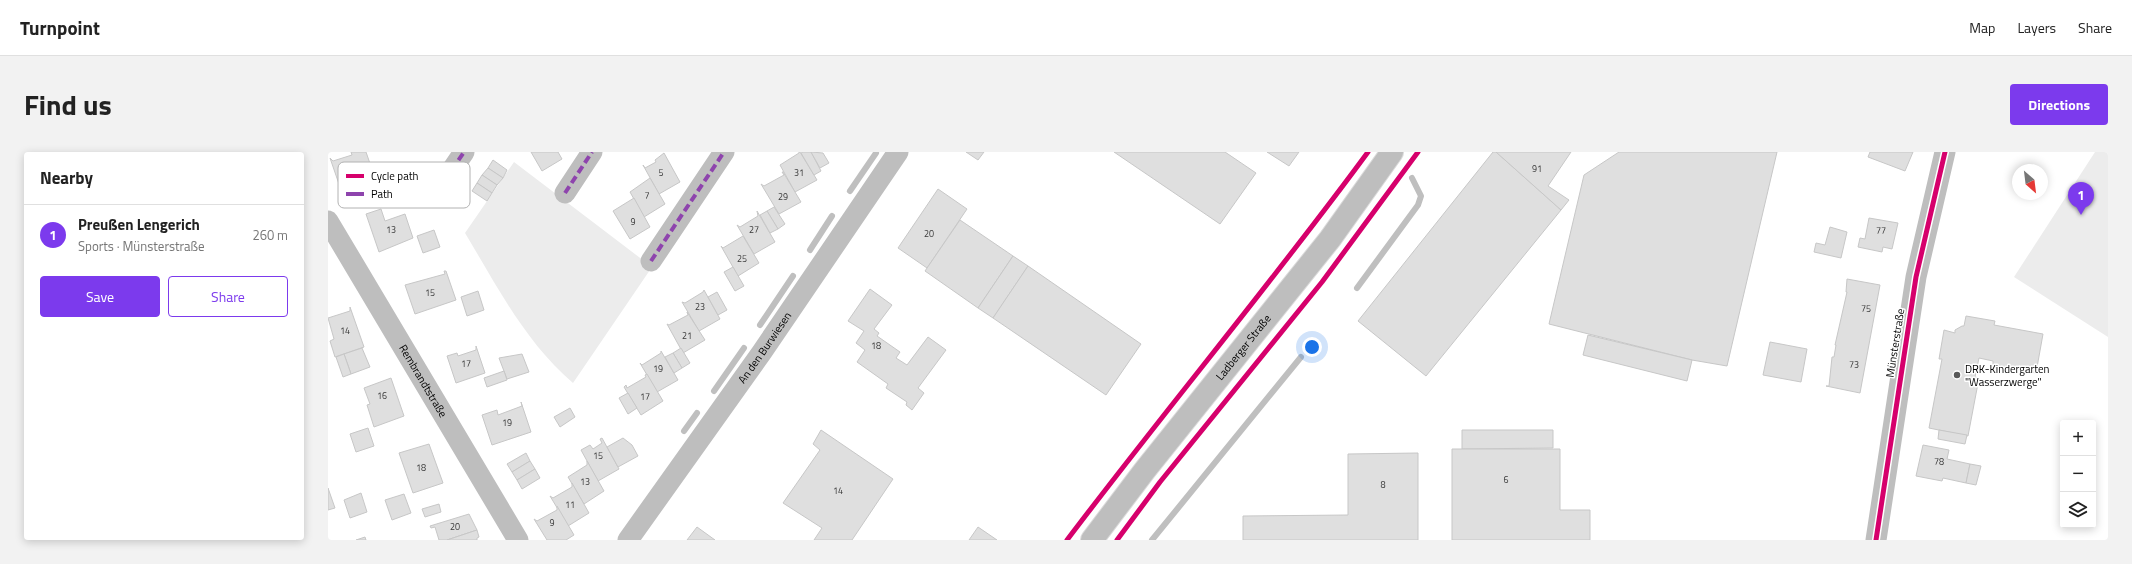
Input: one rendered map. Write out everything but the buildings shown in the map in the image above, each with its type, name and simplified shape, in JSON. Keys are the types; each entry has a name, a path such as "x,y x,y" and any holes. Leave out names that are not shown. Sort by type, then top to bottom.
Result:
{"main road":[{"name":"Ladberger Straße","path":"1092,540 1145,470 1330,239 1392,152"}],"street":[{"path":"457,162 464,152"},
{"path":"565,193 592,152"},
{"path":"651,261 724,152"},
{"name":"An den Burwiesen","path":"628,540 762,352 898,152"},
{"name":"Münsterstraße","path":"1876,540 1916,277 1945,152"},
{"name":"Rembrandtstraße","path":"328,221 518,540"}],"shaded area":[{"path":"2095,152 2108,152 2108,337 2014,277"},
{"path":"514,162 652,267 573,383 540,350 526,331 465,233"}],"waterway":[{"path":"850,191 876,153"},
{"path":"1357,288 1418,205 1421,196 1412,178"},
{"path":"810,250 832,216"},
{"path":"760,325 793,276"},
{"path":"714,391 744,348"},
{"path":"1152,540 1301,357"},
{"path":"684,431 697,413"}],"marked path":[{"path":"457,162 464,152"},
{"path":"565,193 592,152"},
{"path":"651,261 724,152"}],"cycle path":[{"path":"1067,540 1294,250 1368,152"},
{"path":"1117,540 1160,482 1322,282 1418,152"},
{"path":"1876,540 1916,277 1945,152"}],"place":[{"name":"Preußen Lengerich","path":"2081,215"},
{"name":"DRK-Kindergarten \"Wasserzwerge\"","path":"1957,375"}]}
